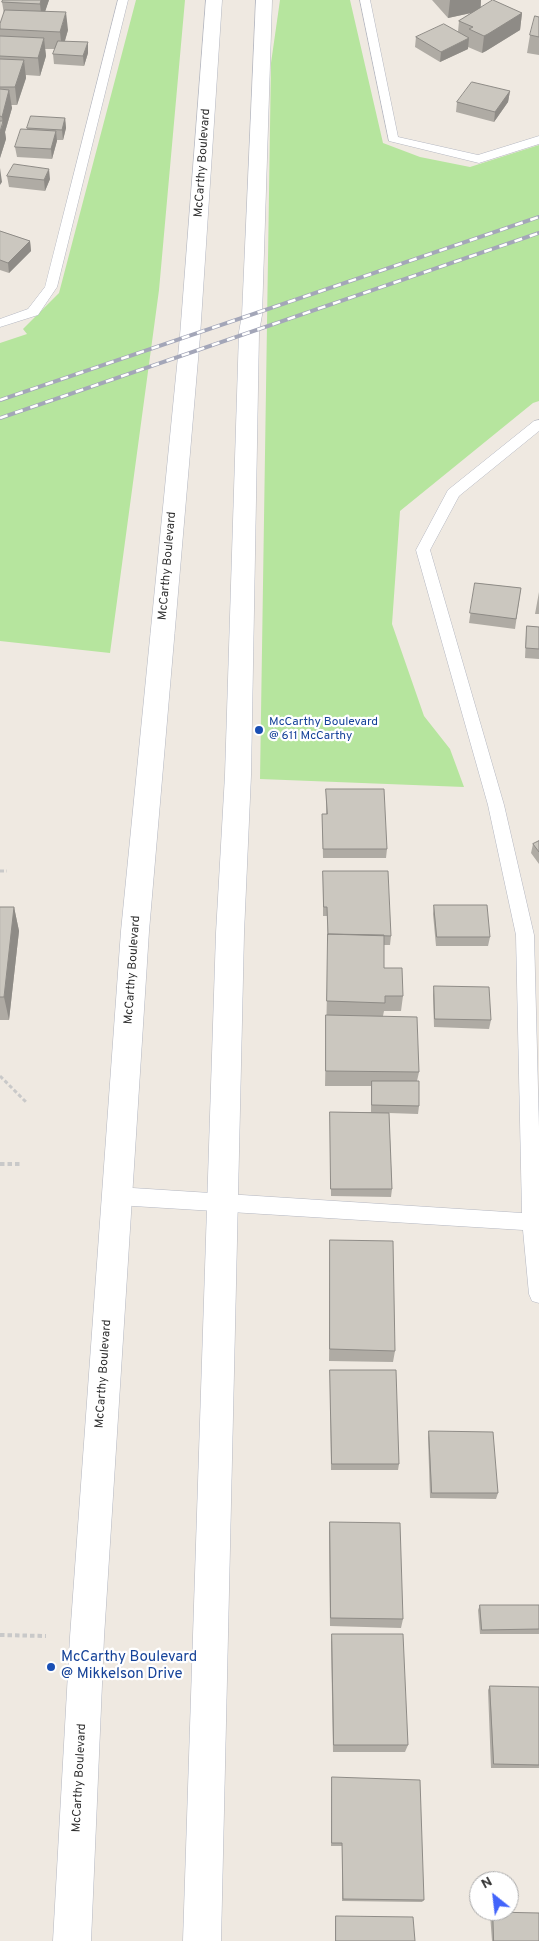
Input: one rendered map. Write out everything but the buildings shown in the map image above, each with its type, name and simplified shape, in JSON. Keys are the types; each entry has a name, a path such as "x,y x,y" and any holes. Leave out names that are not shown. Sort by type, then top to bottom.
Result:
{"main road":[{"name":"McCarthy Boulevard","path":"72,1941 87,1637 135,931 190,336 214,0"},
{"path":"202,1941 230,933 238,775 249,332 252,315 264,0"}],"lane":[{"path":"0,323 33,312 51,287 123,0"},
{"path":"365,0 394,139 479,159 539,140"},
{"path":"539,424 453,493 422,550 532,932 532,1222 539,1294"},
{"path":"117,1196 532,1222"}],"path":[{"path":"0,871 7,871"},
{"path":"0,1076 27,1103"},
{"path":"0,1164 20,1164"},
{"path":"0,1635 87,1637"}],"green space":[{"path":"136,0 185,0 159,290 110,653 0,641 0,343 27,334 23,329 59,293"},
{"path":"280,0 350,0 383,143 420,157 470,167 539,145 539,401 533,403 400,511 392,624 424,716 450,749 464,787 260,779 271,63"}],"railway":[{"path":"0,400 539,217"},
{"path":"0,418 539,233"}],"place":[{"name":"McCarthy Boulevard @ 611 McCarthy","path":"259,730"},
{"name":"McCarthy Boulevard @ Mikkelson Drive","path":"51,1667"}]}
